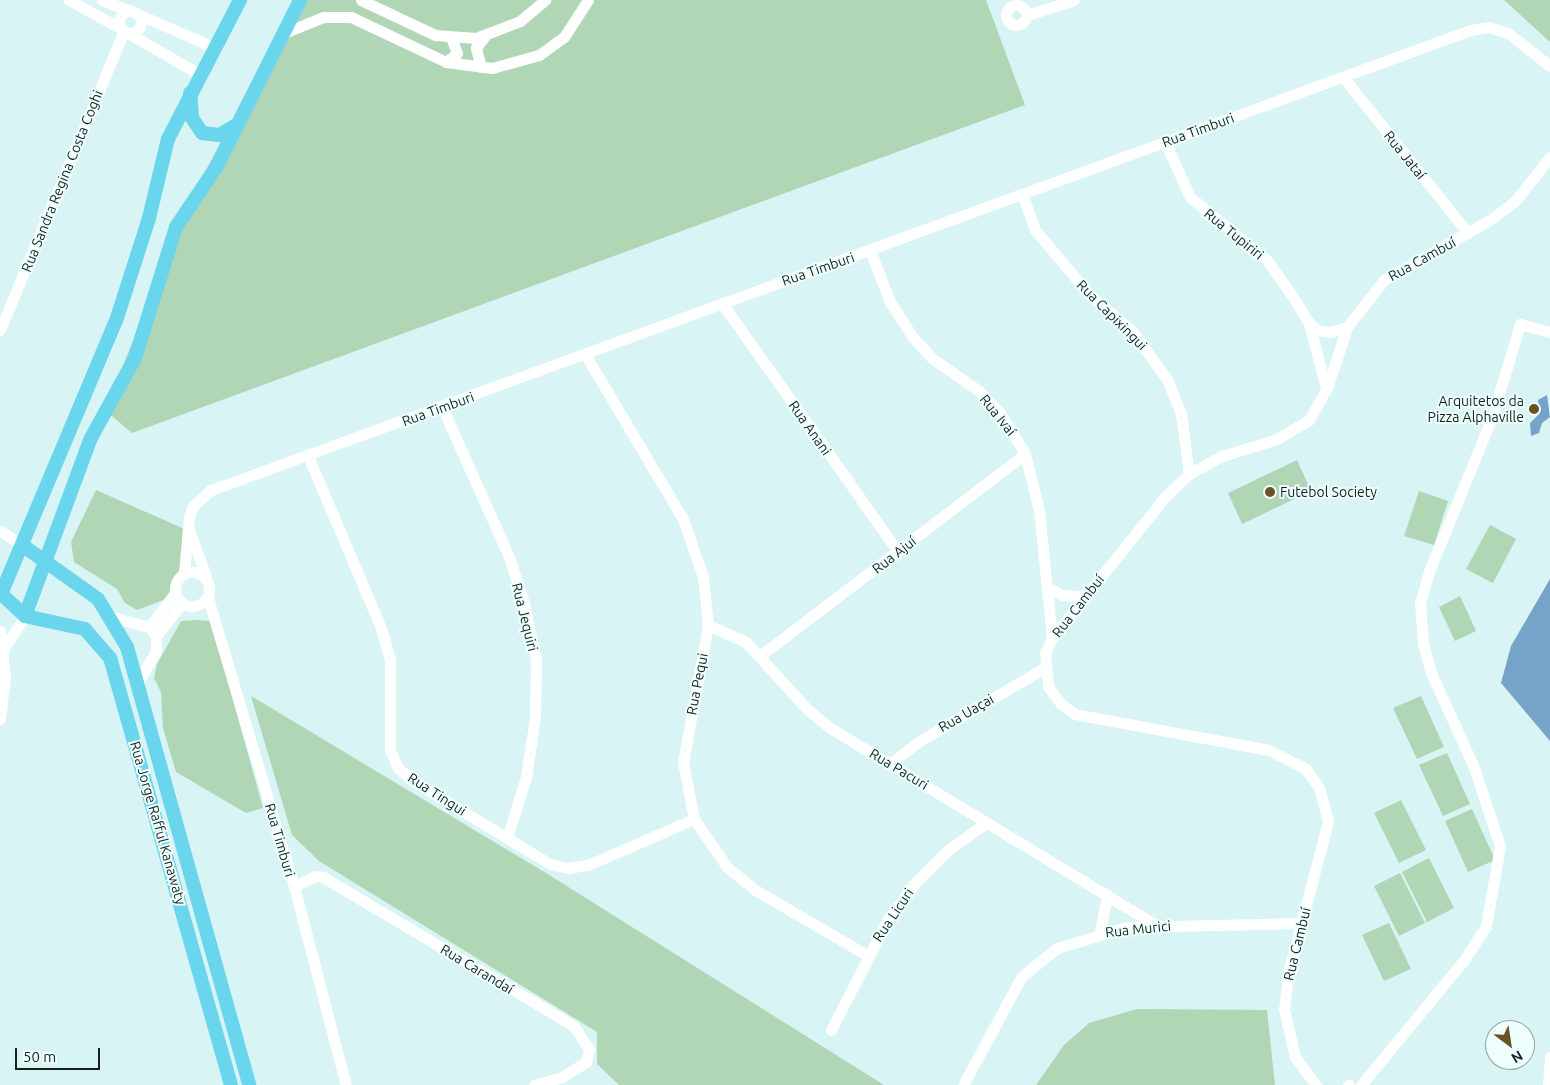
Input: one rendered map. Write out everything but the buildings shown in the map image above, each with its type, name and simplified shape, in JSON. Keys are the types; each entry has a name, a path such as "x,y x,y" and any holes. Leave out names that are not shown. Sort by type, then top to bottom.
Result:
{"main road":[{"path":"240,0 199,74 168,140 149,218 116,321 1,596 25,616 44,558 91,438 134,358 176,227 217,166 300,0"},
{"path":"190,92 192,118 202,133 212,136 226,133 241,121"},
{"name":"Rua Jorge Rafful Kanawaty","path":"22,545 44,558 98,599 112,617 139,680 249,1085"},
{"name":"Rua Jorge Rafful Kanawaty","path":"25,616 85,628 99,640 110,658 231,1085"},
{"path":"134,738 154,733"}],"street":[{"path":"69,0 199,74"},
{"path":"102,0 213,47"},
{"path":"361,0 435,35 452,36 485,36 520,21 545,0"},
{"path":"284,33 323,16 351,17 446,62 481,67 539,55 564,37 588,0"},
{"path":"1026,15 1074,0"},
{"name":"Rua Sandra Regina Costa Coghi","path":"0,330 125,31 119,19 132,12 141,23 138,29 125,31"},
{"name":"Rua Timburi","path":"184,573 193,506 202,496 308,456 1471,30 1489,27 1508,33 1550,66"},
{"path":"446,62 457,53 452,36"},
{"path":"481,67 476,48 485,36"},
{"name":"Rua Jataí","path":"1343,77 1468,233"},
{"name":"Rua Tupiriri","path":"1165,142 1190,196 1267,260 1309,323 1326,388"},
{"name":"Rua Cambuí","path":"1316,1085 1295,1057 1284,1009 1301,923 1328,821 1326,803 1306,769 1269,750 1075,714 1061,704 1048,686 1044,668 1052,638 1165,497 1189,474 1222,456 1277,439 1309,420 1326,388 1347,327 1384,280 1468,233 1515,201 1550,157"},
{"name":"Rua Capixingui","path":"1022,194 1035,230 1090,295 1132,331 1167,379 1181,414 1189,474"},
{"name":"Rua Ivaí","path":"870,250 890,302 912,336 932,358 979,391 1000,413 1025,454 1039,510 1052,638"},
{"name":"Rua Anani","path":"722,303 898,552"},
{"path":"1309,323 1317,330 1330,332 1347,327"},
{"path":"1361,1085 1464,960 1486,926 1500,846 1473,765 1431,673 1423,643 1420,603 1430,569 1492,417 1520,324 1550,332"},
{"name":"Rua Pequi","path":"585,354 686,526 703,577 708,625 683,762 694,819 727,867 757,891 867,955"},
{"name":"Rua Jequiri","path":"442,407 508,557 524,603 536,660 535,718 526,776 507,838"},
{"name":"Rua Ajuí","path":"761,655 1025,454"},
{"name":"Rua Tingui","path":"308,456 381,628 390,660 390,750 398,768 413,781 550,864 568,868 588,865 694,819"},
{"path":"0,531 22,545"},
{"name":"Rua Timburi","path":"189,531 206,577"},
{"path":"152,632 179,598 176,582 184,573 196,572 206,577 210,587 208,598 193,606 179,598"},
{"path":"1047,587 1062,595 1085,597"},
{"name":"Rua Timburi","path":"208,598 294,886 346,1085"},
{"path":"1,652 25,616"},
{"path":"112,617 152,632"},
{"name":"Rua Pacuri","path":"708,625 746,642 761,655 788,689 832,729 1107,894 1155,925"},
{"path":"0,631 5,678 0,719"},
{"path":"139,680 156,651 152,632"},
{"name":"Rua Uaçai","path":"891,763 918,742 1044,668"},
{"name":"Rua Licuri","path":"831,1030 867,955 914,884 948,850 986,823"},
{"name":"Rua Carandaí","path":"294,886 315,876 323,877 574,1026 589,1049 586,1062 562,1077 534,1085"},
{"path":"1100,932 1107,894"},
{"name":"Rua Murici","path":"963,1085 1022,976 1057,948 1100,932 1155,925 1301,923"},
{"path":"1548,1084 1550,1057"}],"green space":[{"path":"294,0 986,0 1025,105 132,433 105,410 187,207"},
{"path":"1504,0 1550,0 1550,42"},
{"name":"Futebol Society","path":"1297,460 1311,491 1242,524 1228,493"},
{"path":"96,490 189,531 182,568 166,599 137,610 125,603 117,589 74,562 71,542"},
{"path":"1419,491 1448,501 1434,545 1404,536"},
{"path":"1490,525 1516,539 1493,583 1466,569"},
{"path":"1460,596 1476,631 1455,641 1439,607"},
{"path":"181,621 211,621 263,808 246,813 176,772 163,728 161,692 154,678 157,664"},
{"path":"251,696 546,873 884,1085 619,1085 597,1064 597,1032 319,861 292,835"},
{"path":"1421,696 1444,747 1417,759 1393,708"},
{"path":"1447,753 1470,804 1443,816 1419,765"},
{"path":"1401,800 1426,850 1399,863 1374,813"},
{"path":"1472,809 1495,860 1468,872 1445,821"},
{"path":"1429,858 1454,908 1427,922 1402,872"},
{"path":"1400,873 1425,923 1399,936 1374,886"},
{"path":"1389,923 1411,969 1384,981 1362,935"},
{"path":"1137,1009 1267,1010 1275,1085 1036,1085 1064,1045 1089,1023"}],"water":[{"path":"1547,395 1550,417 1542,423 1539,433 1531,436 1530,423 1540,413 1538,400"},
{"path":"1550,579 1550,741 1501,683 1511,646"}],"place":[{"name":"Arquitetos da Pizza Alphaville","path":"1534,409"},
{"name":"Futebol Society","path":"1270,492"}]}
